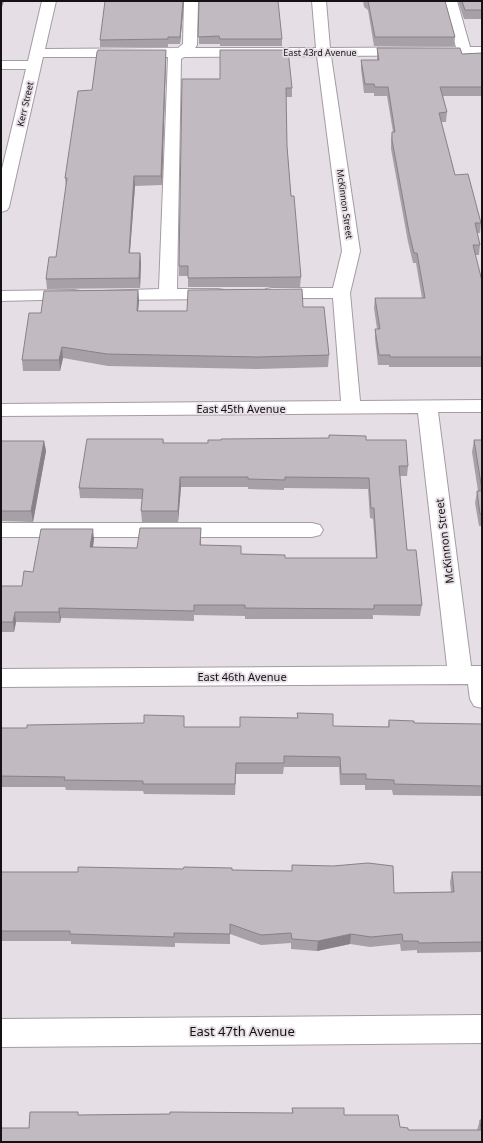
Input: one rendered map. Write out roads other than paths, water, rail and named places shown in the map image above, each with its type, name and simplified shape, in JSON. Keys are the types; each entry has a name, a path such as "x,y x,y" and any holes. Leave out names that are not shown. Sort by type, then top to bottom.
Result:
{"street":[{"name":"Kerr Street","path":"1,207 49,1"},
{"path":"168,294 174,58 190,45 191,1"},
{"name":"McKinnon Street","path":"319,1 324,52 351,251 341,293 351,407"},
{"path":"450,1 464,51"},
{"name":"East 43rd Avenue","path":"1,65 36,59 181,52 482,51"},
{"path":"1,296 341,293"},
{"name":"McKinnon Street","path":"427,406 473,675 482,699"},
{"name":"East 45th Avenue","path":"1,410 482,406"},
{"path":"1,530 312,530"},
{"name":"East 46th Avenue","path":"1,678 473,675"},
{"name":"East 47th Avenue","path":"1,1033 482,1029"}]}
